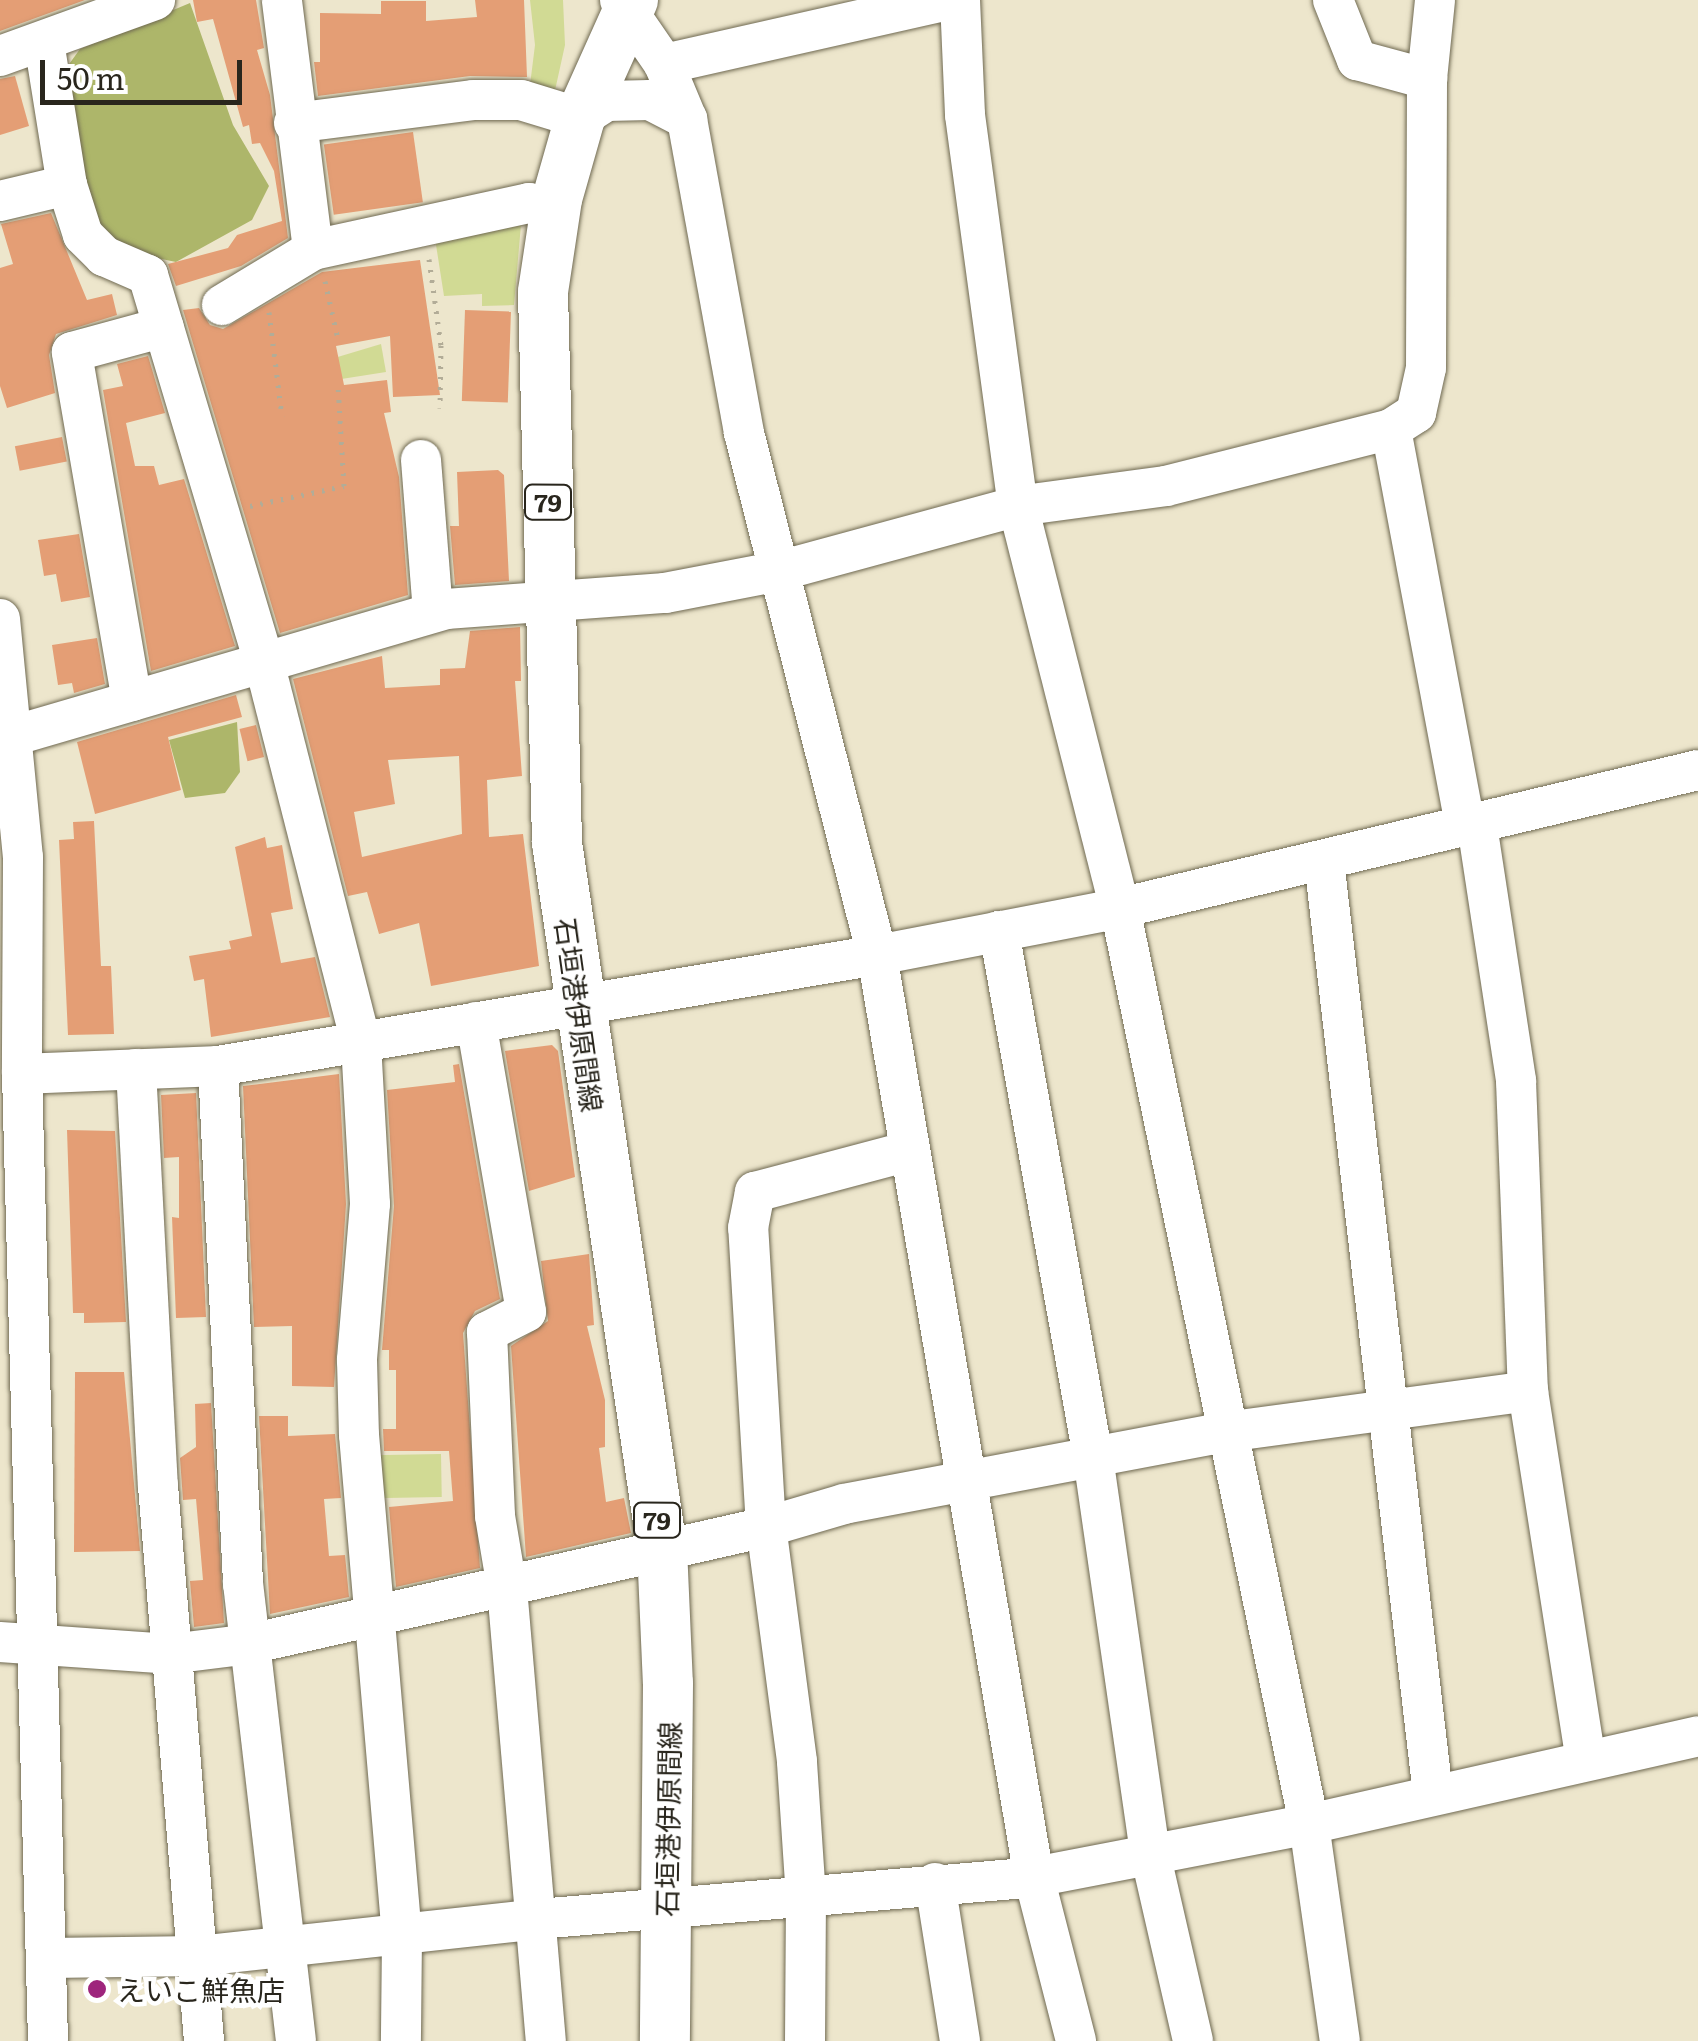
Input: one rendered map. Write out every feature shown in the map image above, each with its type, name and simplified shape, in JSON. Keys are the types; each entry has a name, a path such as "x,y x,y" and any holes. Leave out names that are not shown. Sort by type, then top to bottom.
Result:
{"main road":[{"name":"石垣港伊原間線","path":"627,4 580,118 556,210 542,292 557,844 662,1548 665,2041"}],"street":[{"path":"0,56 155,0"},
{"path":"282,0 294,123 316,250"},
{"path":"664,64 949,0"},
{"path":"960,0 965,115 1018,506 1120,908 1309,1824 1340,2041"},
{"path":"1333,0 1356,60 1428,79"},
{"path":"16,735 263,658 433,612 665,592 779,571 1018,506 1166,486 1391,429 1416,413 1426,368 1428,79 1434,0"},
{"path":"627,4 664,64 687,119 744,433 878,955 1034,1877 1076,2041"},
{"path":"44,42 67,185 84,235 104,256 148,275 216,513 263,658 362,1042 370,1204 357,1360 373,1617 402,1936 400,2041"},
{"path":"294,123 473,100 520,100 580,118 622,98 650,100 687,119"},
{"path":"0,201 67,185"},
{"path":"222,305 316,250 529,203 556,210"},
{"path":"132,700 72,352 164,327"},
{"path":"1391,429 1472,827 1516,1080 1528,1391 1585,1756"},
{"path":"421,460 433,612"},
{"path":"0,619 16,735 48,2041"},
{"path":"22,1074 218,1066 878,955 1120,908 1698,770"},
{"path":"1324,861 1433,1794"},
{"path":"999,932 1093,1457 1150,1854 1193,2041"},
{"path":"476,1022 526,1312 487,1332 495,1516 507,1588 546,2041"},
{"path":"218,1066 250,1644 288,1943 296,2041"},
{"path":"136,1070 170,1654 204,2041"},
{"path":"805,2041 806,1898 797,1761 766,1528 748,1228 755,1192 910,1151"},
{"path":"0,1642 170,1654 250,1644 507,1588 662,1548 766,1528 844,1504 1226,1432 1528,1391"},
{"path":"48,1958 199,1956 288,1943 402,1936 538,1918 1034,1877 1309,1824 1585,1756 1698,1736"},
{"path":"935,1883 960,2041"}],"path":[{"path":"425,226 441,345 440,408"},
{"path":"316,250 338,339"},
{"path":"266,279 282,416"},
{"path":"216,513 344,486 338,385"}],"green space":[{"path":"530,0 563,0 565,45 554,95 529,93 535,45"},
{"path":"190,3 233,125 269,186 252,220 176,262 128,252 91,217 62,74 80,49"},
{"path":"522,213 514,305 482,306 482,294 444,296 434,232"},
{"path":"381,344 386,372 335,380 331,359"},
{"path":"237,722 240,772 225,793 185,798 169,740"},
{"path":"441,1454 442,1497 372,1498 371,1455"}],"building":[{"path":"0,0 85,0 0,31"},
{"path":"193,0 256,0 264,48 257,50 270,95 288,238 241,266 176,286 168,264 228,248 237,235 282,221 274,171 260,143 252,144 249,125 243,127 213,19 197,22"},
{"path":"475,0 524,0 527,77 470,76 318,96 314,62 320,62 320,13 381,14 381,1 426,1 426,21 477,17"},
{"path":"15,76 29,126 0,135 0,79"},
{"path":"413,132 423,202 334,215 324,145"},
{"path":"51,213 87,300 112,294 117,315 56,334 49,355 55,393 7,408 0,386 0,268 13,264 1,224"},
{"path":"420,260 440,395 393,397 390,336 336,346 344,385 387,380 391,412 384,413 399,477 408,595 280,633 183,310 199,308 210,325 223,329 322,272"},
{"path":"465,310 511,312 508,403 462,401"},
{"path":"148,356 165,413 126,423 135,466 154,466 159,485 184,479 235,646 151,671 103,390 123,386 117,364"},
{"path":"62,437 67,462 20,471 15,446"},
{"path":"498,470 504,475 509,581 455,585 450,526 459,526 457,472"},
{"path":"79,534 90,597 61,602 56,574 44,576 38,540"},
{"path":"520,627 521,681 515,681 522,776 487,780 489,837 523,834 539,966 431,986 419,923 379,934 367,892 348,896 293,679 382,656 385,688 440,685 440,669 465,668 470,631","holes":["459,756 462,834 362,857 354,812 395,804 388,760"]},
{"path":"97,638 105,684 74,693 72,683 58,685 52,645"},
{"path":"236,695 242,717 168,737 181,790 95,814 77,742"},
{"path":"256,725 264,757 247,761 240,729"},
{"path":"94,821 101,966 111,966 114,1034 68,1035 59,840 74,839 73,822"},
{"path":"265,837 267,848 282,845 293,909 271,913 281,963 315,957 330,1017 211,1037 204,979 194,981 189,956 231,949 229,941 252,936 235,847"},
{"path":"552,1045 558,1051 575,1177 529,1191 505,1051"},
{"path":"459,1064 500,1299 475,1311 463,1333 480,1568 396,1587 389,1507 453,1501 449,1451 384,1451 383,1429 396,1429 396,1370 389,1370 389,1350 382,1350 394,1206 387,1090 455,1082 453,1065"},
{"path":"339,1074 346,1204 334,1387 292,1386 292,1326 254,1327 243,1086"},
{"path":"196,1093 206,1317 176,1318 172,1217 179,1218 179,1157 164,1158 161,1095"},
{"path":"67,1130 115,1131 126,1322 84,1323 84,1313 73,1313"},
{"path":"589,1254 594,1325 587,1326 605,1400 605,1447 599,1448 606,1502 624,1498 631,1533 526,1557 511,1346 548,1321 541,1261"},
{"path":"75,1372 124,1372 140,1551 74,1552"},
{"path":"211,1403 224,1623 194,1627 190,1581 203,1580 196,1499 183,1500 180,1458 196,1447 195,1404"},
{"path":"259,1416 288,1416 288,1436 335,1434 341,1498 324,1499 329,1556 345,1555 349,1597 270,1614"}],"place":[{"name":"えいこ鮮魚店","path":"97,1989"}]}
